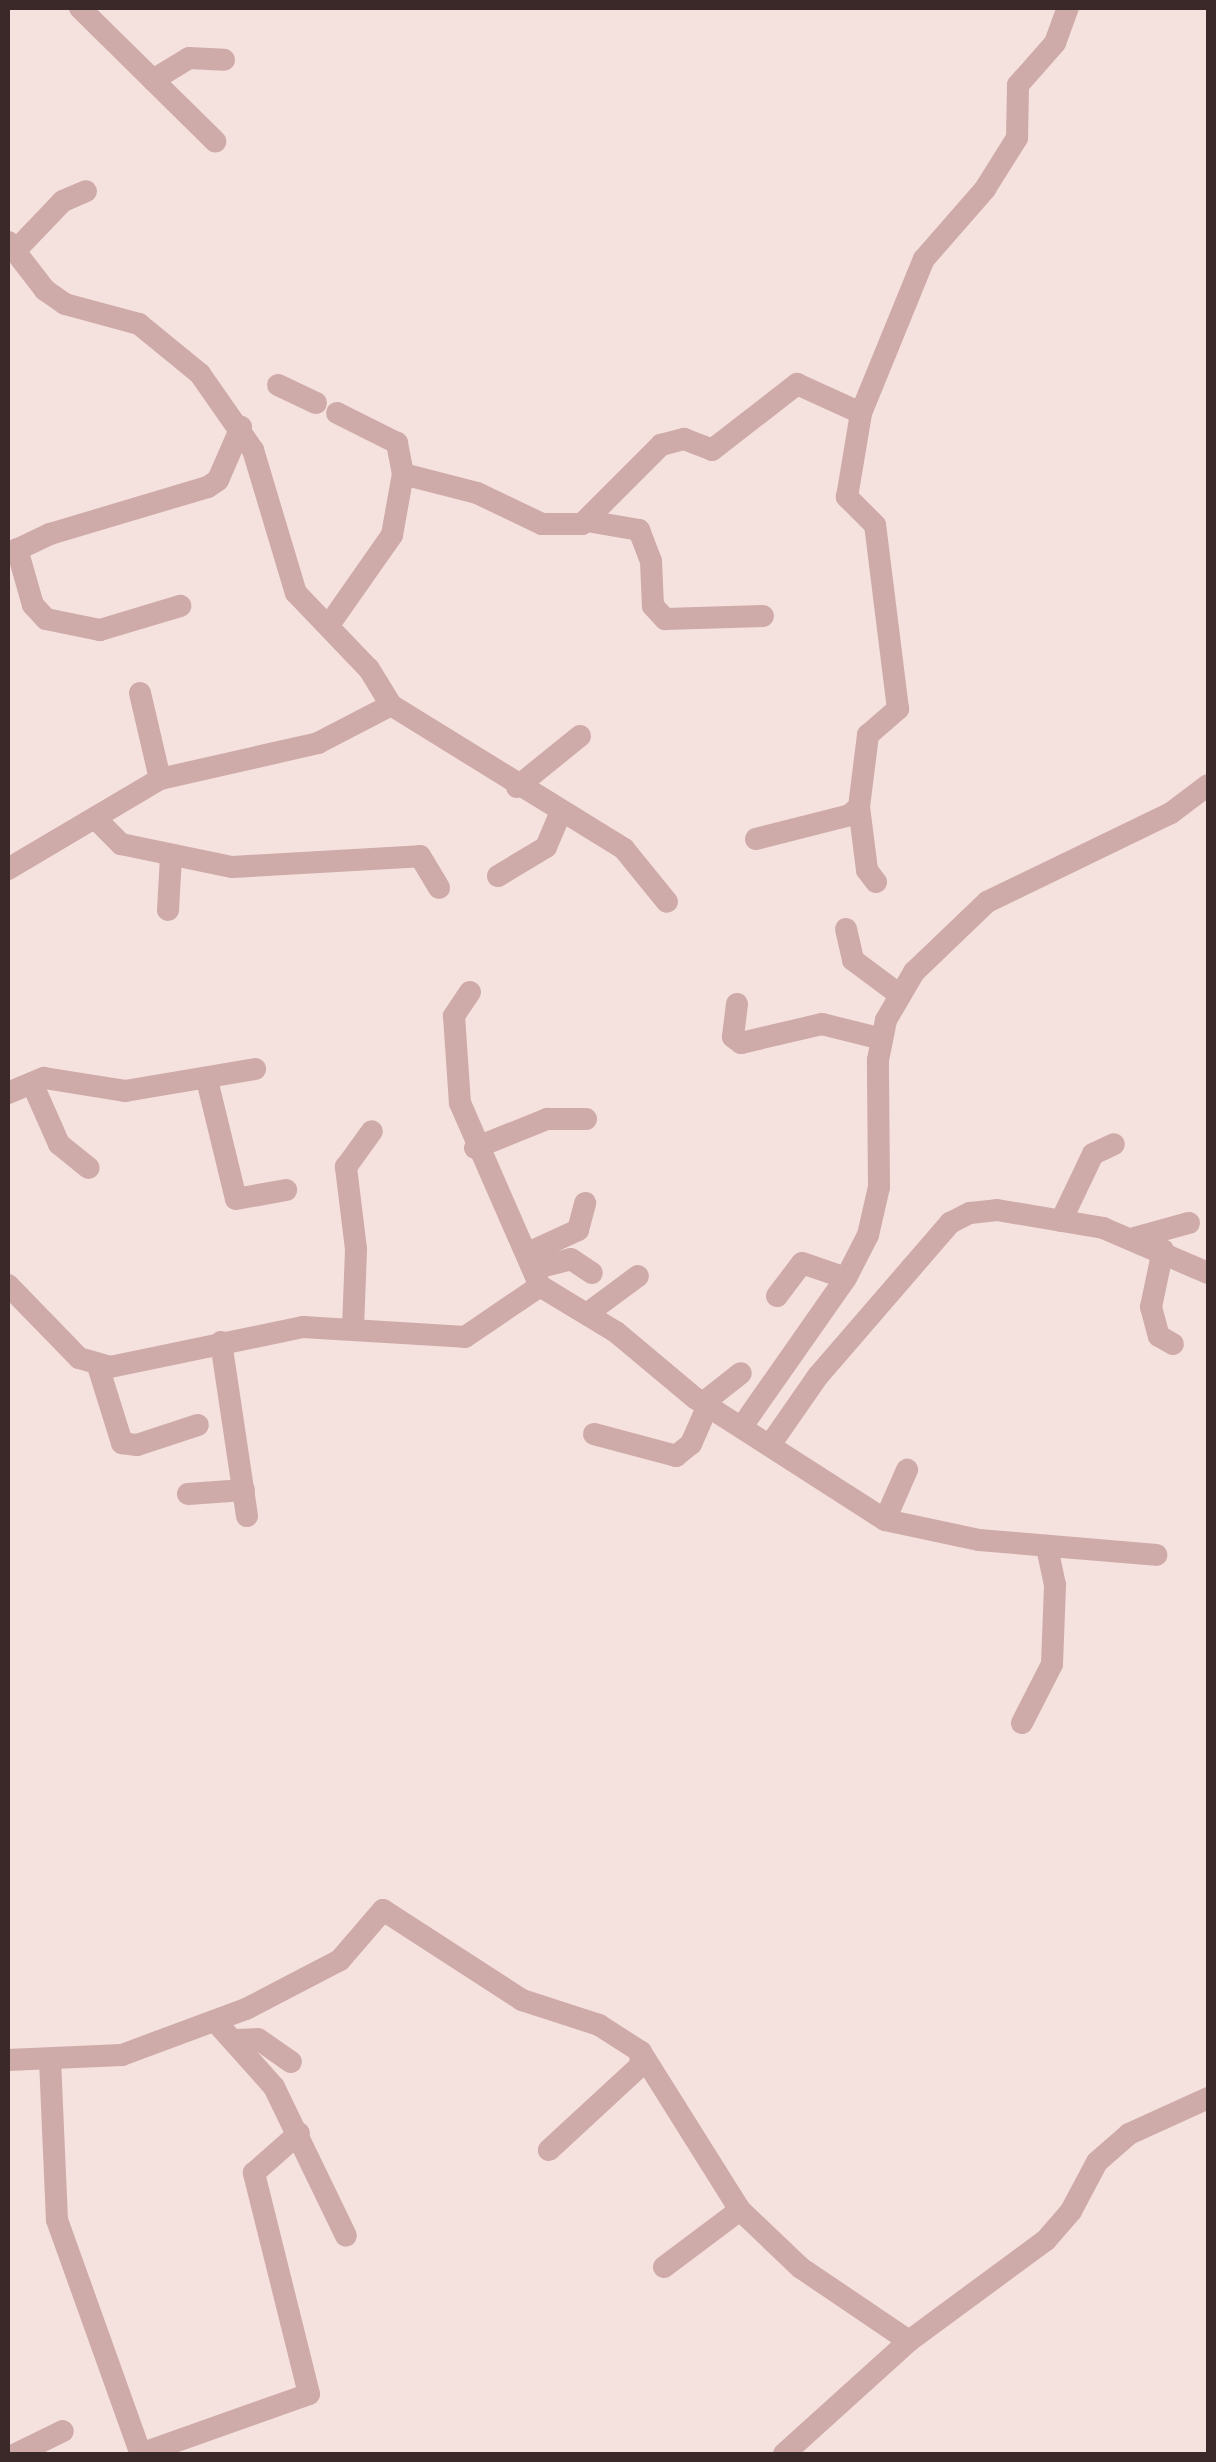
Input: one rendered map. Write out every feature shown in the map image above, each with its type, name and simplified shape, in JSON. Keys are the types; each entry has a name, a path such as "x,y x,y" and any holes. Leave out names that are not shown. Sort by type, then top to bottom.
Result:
{"street":[{"path":"80,8 216,141"},
{"path":"876,882 867,870 859,807 868,735 898,709 882,616 875,525 846,497 861,413 924,258 985,189 1017,138 1018,85 1055,43 1068,8"},
{"path":"153,80 189,58 224,60"},
{"path":"86,191 63,201 12,246 65,304 139,324 168,342 241,427 270,494 288,579 391,705 517,787 624,849 667,902"},
{"path":"594,524 661,445 684,439 712,450 797,384 861,413"},
{"path":"278,385 398,443 403,474 392,535 329,625"},
{"path":"180,606 100,630 46,619 33,605 12,551 208,487 218,480 241,427"},
{"path":"403,474 477,493 542,524 633,528 647,544 653,606 665,619 763,616"},
{"path":"140,693 160,778"},
{"path":"8,869 160,778 318,743 391,705"},
{"path":"517,787 580,736"},
{"path":"758,1436 868,1235 879,1188 882,1039 914,972 988,902 1172,813 1208,785"},
{"path":"756,839 850,816 859,807"},
{"path":"498,876 537,856 561,811"},
{"path":"96,818 112,840 171,856 270,870 420,856 439,888"},
{"path":"168,910 171,856"},
{"path":"846,929 854,960 900,996"},
{"path":"470,992 458,1005 453,1037 455,1079 475,1148 536,1269 701,1417 758,1436 886,1520 979,1540 1156,1555"},
{"path":"737,1004 733,1037 741,1042 822,1024 882,1039"},
{"path":"8,1094 54,1078 125,1091 207,1080 255,1068"},
{"path":"207,1080 236,1198 286,1190"},
{"path":"32,1083 59,1144 89,1168"},
{"path":"475,1148 547,1120 586,1119"},
{"path":"354,1328 356,1249 346,1167 372,1131"},
{"path":"1061,1221 1093,1154 1114,1144"},
{"path":"8,1284 79,1358 98,1366 303,1327 465,1337 578,1230 586,1203"},
{"path":"758,1436 818,1376 950,1223 997,1210 1061,1221 1134,1238 1208,1273"},
{"path":"1134,1238 1189,1223"},
{"path":"1162,1250 1152,1307 1159,1336 1173,1344"},
{"path":"536,1269 571,1259 592,1273"},
{"path":"777,1296 802,1262 846,1278"},
{"path":"588,1313 638,1276"},
{"path":"222,1342 248,1516"},
{"path":"98,1366 122,1443 136,1445 198,1424"},
{"path":"594,1434 676,1456 701,1417 741,1372"},
{"path":"886,1520 907,1470"},
{"path":"188,1494 244,1490"},
{"path":"1022,1724 1052,1664 1055,1585 1047,1546"},
{"path":"8,2060 122,2055 215,2021 340,1960 382,1910 522,2000 614,2032 644,2057 740,2210 801,2268 909,2341"},
{"path":"215,2021 274,2086 346,2236"},
{"path":"235,2040 258,2039 291,2062"},
{"path":"549,2150 644,2057"},
{"path":"50,2060 57,2220 140,2454 309,2394 254,2173 299,2133"},
{"path":"784,2454 909,2341 1046,2240 1071,2211 1097,2162 1129,2134 1208,2098"},
{"path":"664,2267 740,2210"},
{"path":"16,2454 63,2431"}]}
